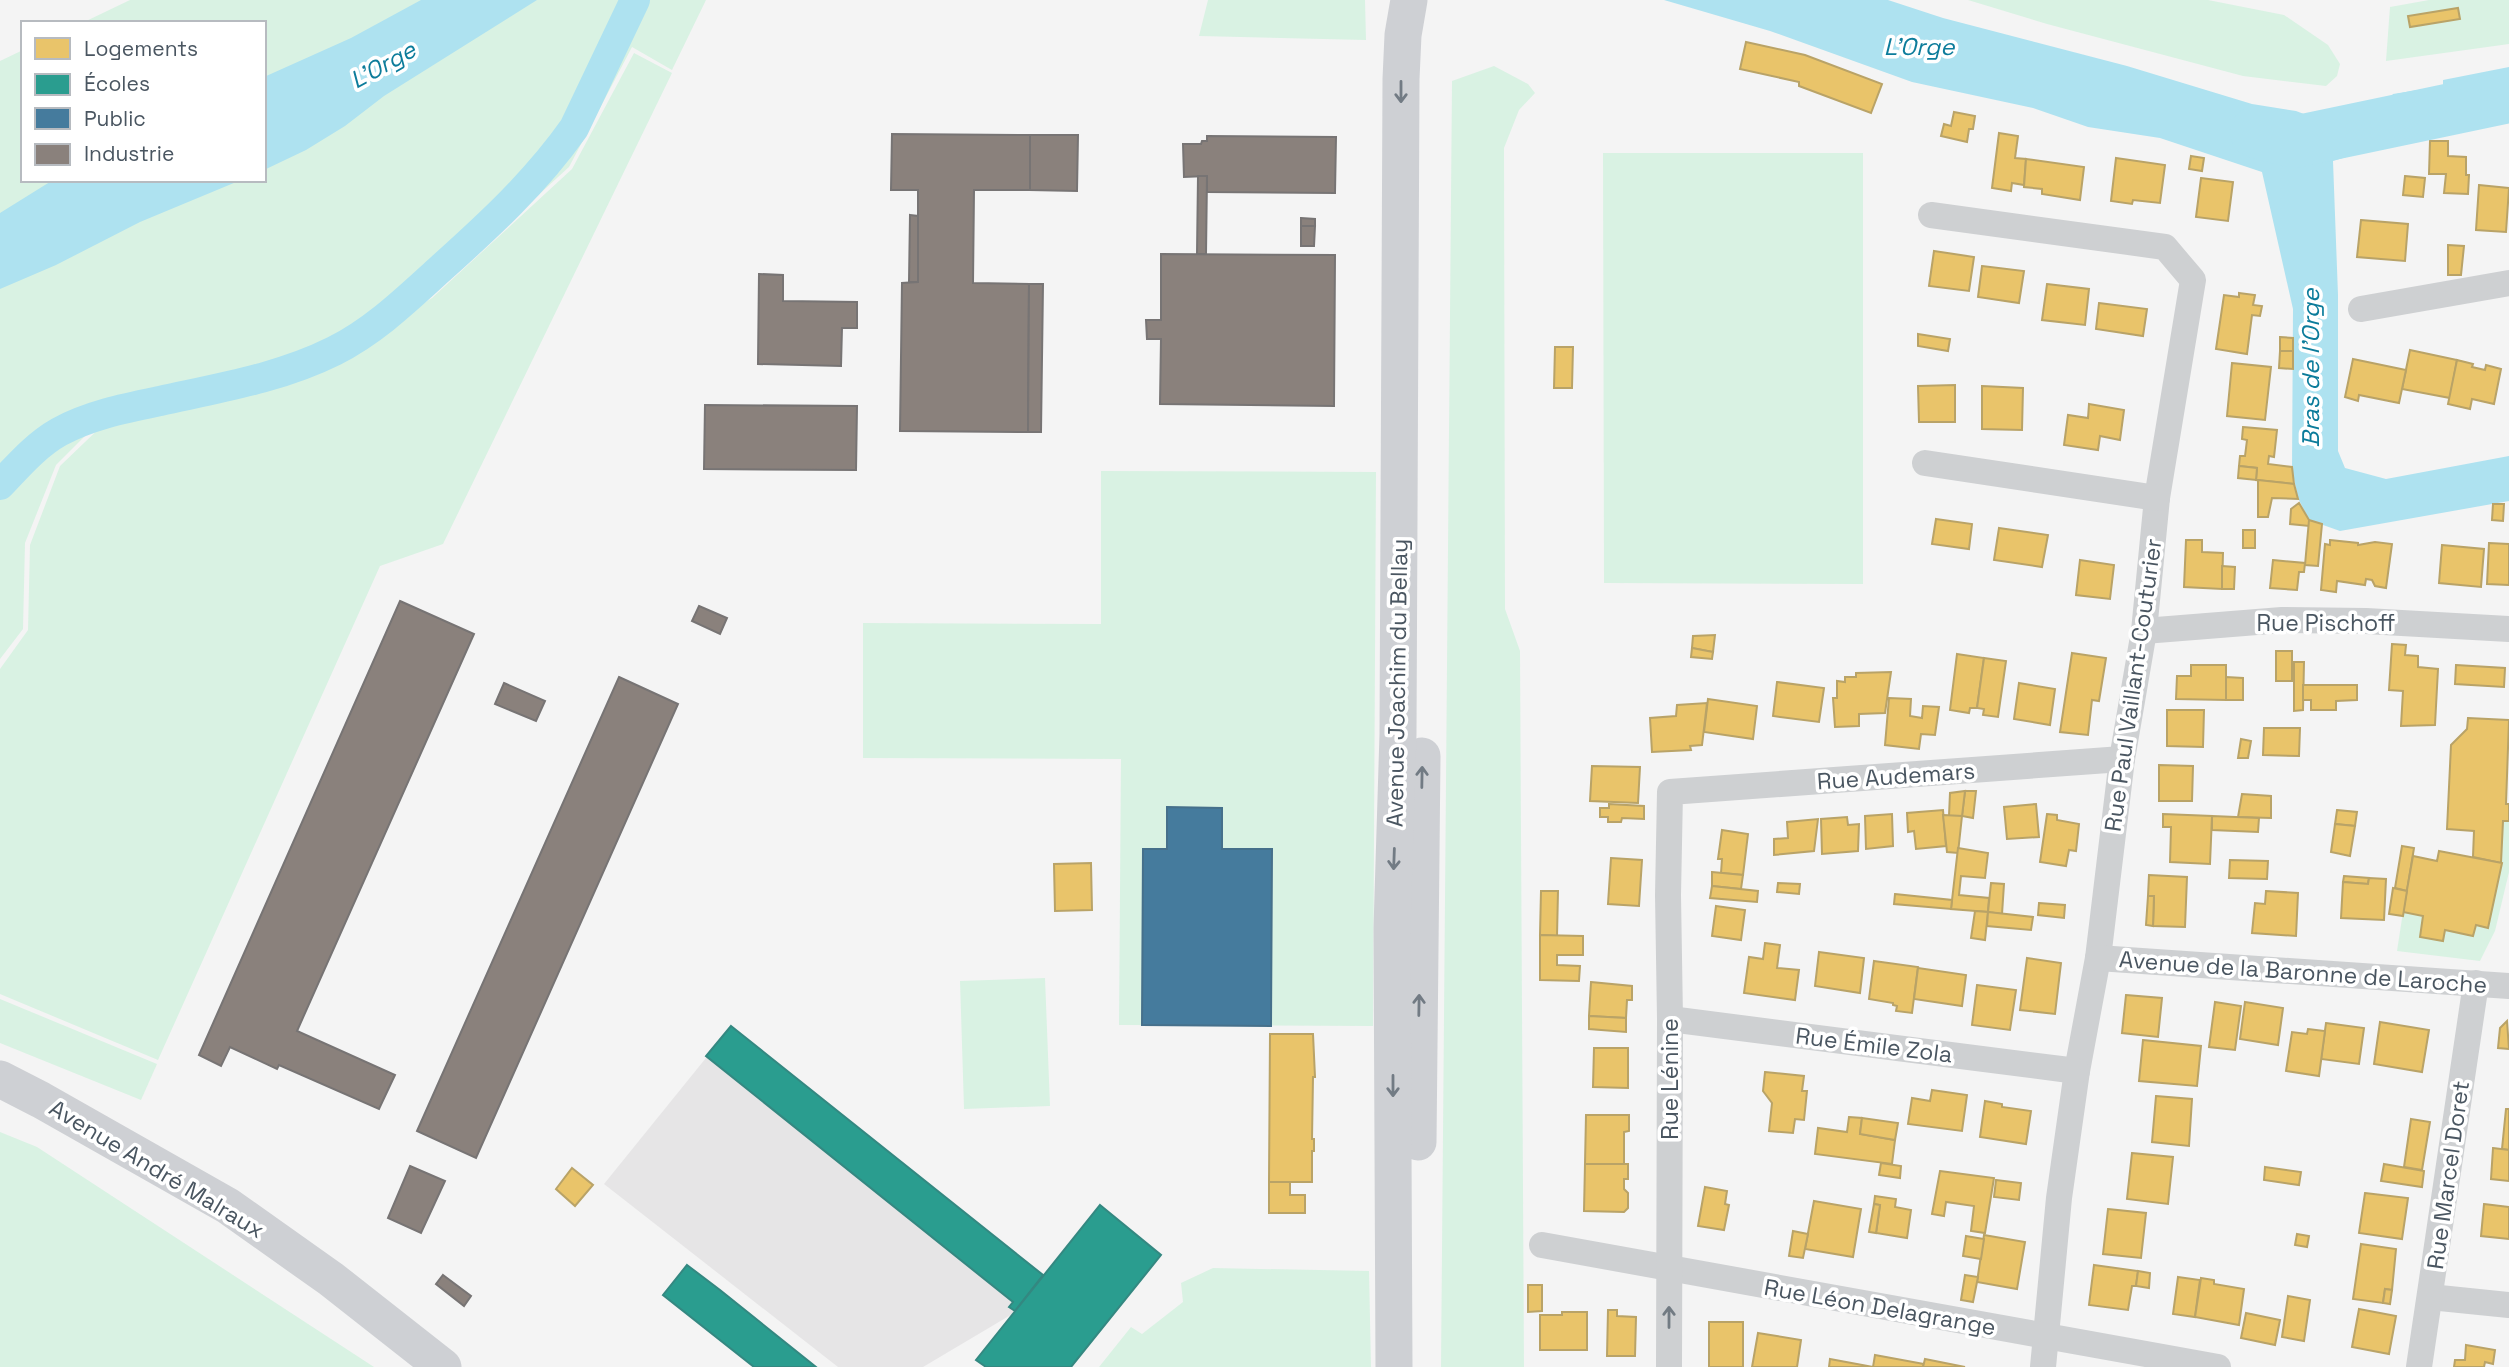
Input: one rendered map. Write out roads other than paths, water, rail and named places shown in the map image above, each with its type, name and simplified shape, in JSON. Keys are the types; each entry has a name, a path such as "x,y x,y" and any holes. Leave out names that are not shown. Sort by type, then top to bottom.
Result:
{"street":[{"name":"Avenue Joachim du Bellay","path":"1394,1367 1392,928 1398,706 1401,79 1403,35 1409,0"},
{"name":"Avenue Joachim du Bellay","path":"1416,1367 1426,78 1419,0"},
{"name":"Rue Paul Vaillant-Couturier","path":"1931,215 2165,247 2193,280 2157,498 2144,631 2122,760 2098,957 2077,1071 2059,1198 2043,1367"},
{"path":"2361,309 2509,283"},
{"path":"1925,463 2157,498"},
{"name":"Rue Pischoff","path":"2144,631 2281,620 2367,621 2509,629"},
{"name":"Rue Audemars","path":"1670,792 2122,760"},
{"name":"Rue Lénine","path":"1669,1367 1670,792"},
{"name":"Avenue de la Baronne de Laroche","path":"2098,957 2509,986"},
{"name":"Rue Marcel Doret","path":"2419,1367 2476,983"},
{"name":"Rue Émile Zola","path":"1671,1019 2077,1071"},
{"name":"Avenue André Malraux","path":"0,1079 228,1206 331,1279 443,1367"},
{"name":"Rue Léon Delagrange","path":"1542,1245 2218,1367"},
{"path":"2430,1297 2509,1305"}],"water":[{"name":"L'Orge","path":"421,0 537,0 384,96 345,126 306,150 266,169 266,76 351,38"},
{"name":"L'Orge","path":"1664,0 1888,0 1943,18 2127,66 2252,104 2296,111 2304,114 2327,137 2329,144 2372,130 2393,94 2443,86 2443,80 2509,67 2509,117 2459,123 2333,161 2338,295 2338,451 2345,468 2386,479 2509,456 2509,501 2340,531 2309,520 2298,498 2292,469 2293,309 2262,172 2160,138 2088,127 2033,108 1912,82 1770,31"},
{"path":"50,182 236,182 140,222 56,265 0,289 0,213"}],"waterway":[{"path":"0,485 43,443 71,426 134,406 249,381 292,368 334,351 376,324 493,220 528,185 559,148 574,128 635,0"},
{"name":"L'Orge","path":"2256,132 2294,142 2509,97"}],"water label":[{"name":"Bras de l'Orge","path":"2311,368"}]}
